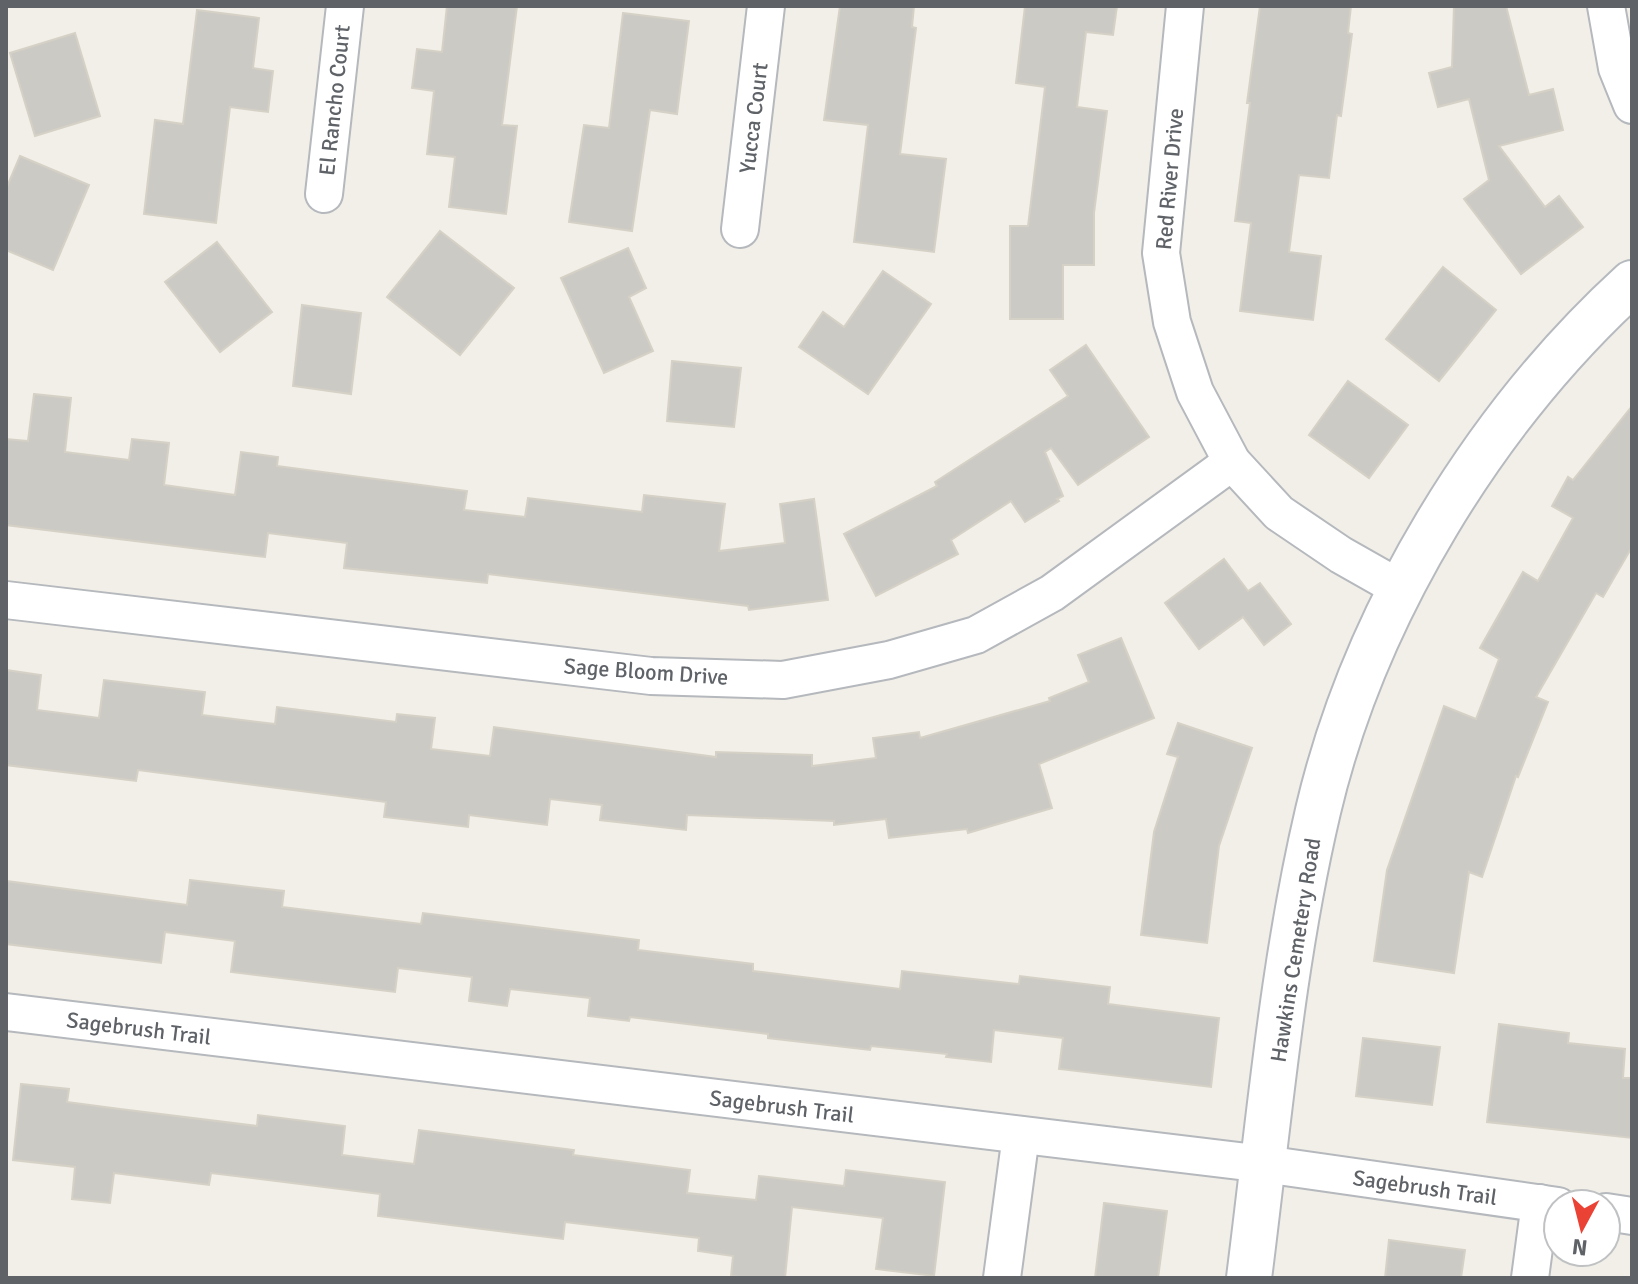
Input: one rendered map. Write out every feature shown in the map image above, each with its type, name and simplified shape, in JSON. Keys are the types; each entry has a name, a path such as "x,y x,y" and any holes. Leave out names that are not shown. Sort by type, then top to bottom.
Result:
{"street":[{"name":"El Rancho Court","path":"324,194 345,6"},
{"name":"Yucca Court","path":"740,229 766,6"},
{"name":"Red River Drive","path":"1185,6 1161,253 1172,322 1195,392 1232,462 1279,513 1341,555 1401,589"},
{"path":"1606,6 1617,68 1632,105"},
{"name":"Hawkins Cemetery Road","path":"1249,1278 1296,913 1318,808 1353,695 1401,589 1458,490 1524,398 1604,309 1632,283"},
{"name":"Sage Bloom Drive","path":"6,600 651,676 783,680 889,660 976,635 1052,593 1232,462"},
{"name":"Sagebrush Trail","path":"6,1012 1264,1164 1542,1203"},
{"path":"1002,1278 1021,1135"},
{"path":"1530,1278 1542,1231"}],"building":[{"path":"447,6 517,6 502,125 517,126 506,214 449,207 455,157 427,154 434,91 412,88 417,49 442,52"},
{"path":"840,6 914,6 912,27 916,28 900,154 946,159 934,252 854,242 868,125 824,120"},
{"path":"1025,6 1117,6 1113,35 1086,32 1077,107 1107,111 1094,213 1094,265 1063,265 1063,319 1010,319 1010,226 1028,226 1045,87 1016,83"},
{"path":"1260,6 1351,6 1348,33 1352,34 1329,178 1299,175 1289,252 1321,256 1313,320 1240,311 1251,223 1235,221"},
{"path":"1454,6 1506,6 1529,95 1553,89 1563,130 1499,146 1545,207 1559,196 1583,227 1521,274 1464,199 1489,180 1469,99 1438,107 1429,73 1452,67"},
{"path":"197,10 259,18 253,68 273,71 268,112 230,107 216,223 144,214 155,120 183,124"},
{"path":"623,13 689,21 677,114 650,110 632,231 569,222 584,125 609,128"},
{"path":"75,33 100,116 35,136 10,53"},
{"path":"20,156 89,185 53,270 6,250 6,189"},
{"path":"440,231 514,288 460,355 387,297"},
{"path":"217,242 272,312 220,352 165,282"},
{"path":"628,248 646,288 629,297 653,351 604,373 561,278"},
{"path":"1443,267 1496,310 1439,381 1386,339"},
{"path":"883,271 931,304 868,394 799,347 823,312 844,327"},
{"path":"302,305 361,313 351,394 293,386"},
{"path":"1086,345 1149,437 1078,485 1051,448 1045,452 1063,496 1057,499 1059,501 1025,522 1011,501 951,540 958,554 876,596 844,534 937,486 935,482 1068,396 1050,370"},
{"path":"672,361 741,368 734,427 667,421"},
{"path":"1348,381 1408,425 1369,478 1309,435"},
{"path":"34,394 71,398 65,452 129,460 132,439 169,443 164,485 235,495 241,452 278,457 277,466 467,491 464,510 525,517 528,498 642,512 644,495 725,504 719,551 785,543 780,504 814,499 828,600 749,610 748,606 488,574 487,583 344,568 347,543 268,533 265,557 6,525 6,439 28,441"},
{"path":"1632,406 1632,547 1603,597 1596,593 1536,697 1548,702 1516,776 1482,877 1469,872 1454,973 1374,961 1387,870 1444,706 1476,719 1499,659 1480,648 1523,572 1538,581 1573,518 1552,506 1568,477 1573,480"},
{"path":"1224,559 1248,591 1260,583 1291,624 1264,645 1243,617 1199,649 1165,603"},
{"path":"1121,638 1154,718 1039,764 1052,808 968,833 967,829 889,838 886,819 834,825 834,821 687,815 686,830 600,820 602,805 550,799 547,825 469,815 468,827 384,817 386,802 138,770 136,781 6,765 6,670 41,675 37,710 99,718 104,680 205,692 202,715 275,724 277,707 396,722 397,714 435,718 431,749 490,756 494,727 716,757 716,752 812,755 812,766 876,758 873,738 919,732 920,738 1050,701 1049,698 1089,682 1078,655"},
{"path":"1178,723 1252,748 1219,846 1207,943 1141,935 1154,832 1178,757 1167,754"},
{"path":"190,880 284,891 282,907 421,924 423,913 639,940 638,950 753,964 753,971 900,989 902,971 1019,984 1020,976 1110,987 1108,1004 1219,1018 1211,1087 1059,1069 1063,1038 994,1030 991,1062 946,1057 947,1054 871,1046 870,1050 768,1038 768,1034 630,1017 629,1021 588,1016 590,998 510,989 507,1006 469,1001 472,977 398,968 395,992 231,972 235,941 165,932 161,963 6,944 6,881 187,905"},
{"path":"1499,1024 1569,1033 1568,1043 1625,1049 1623,1078 1632,1078 1632,1138 1487,1122"},
{"path":"1363,1038 1440,1047 1432,1105 1356,1096"},
{"path":"21,1084 69,1089 67,1102 120,1109 257,1126 258,1115 345,1126 342,1155 414,1164 419,1130 574,1150 573,1155 690,1170 687,1193 756,1200 759,1176 844,1186 846,1170 945,1182 934,1276 876,1269 883,1218 792,1207 785,1278 749,1278 731,1276 733,1256 698,1251 699,1238 565,1222 563,1239 378,1216 380,1194 211,1173 209,1185 114,1173 110,1203 72,1199 75,1167 13,1160"},
{"path":"1104,1203 1167,1211 1158,1278 1095,1278"},
{"path":"1389,1240 1465,1250 1461,1278 1385,1278"}]}
